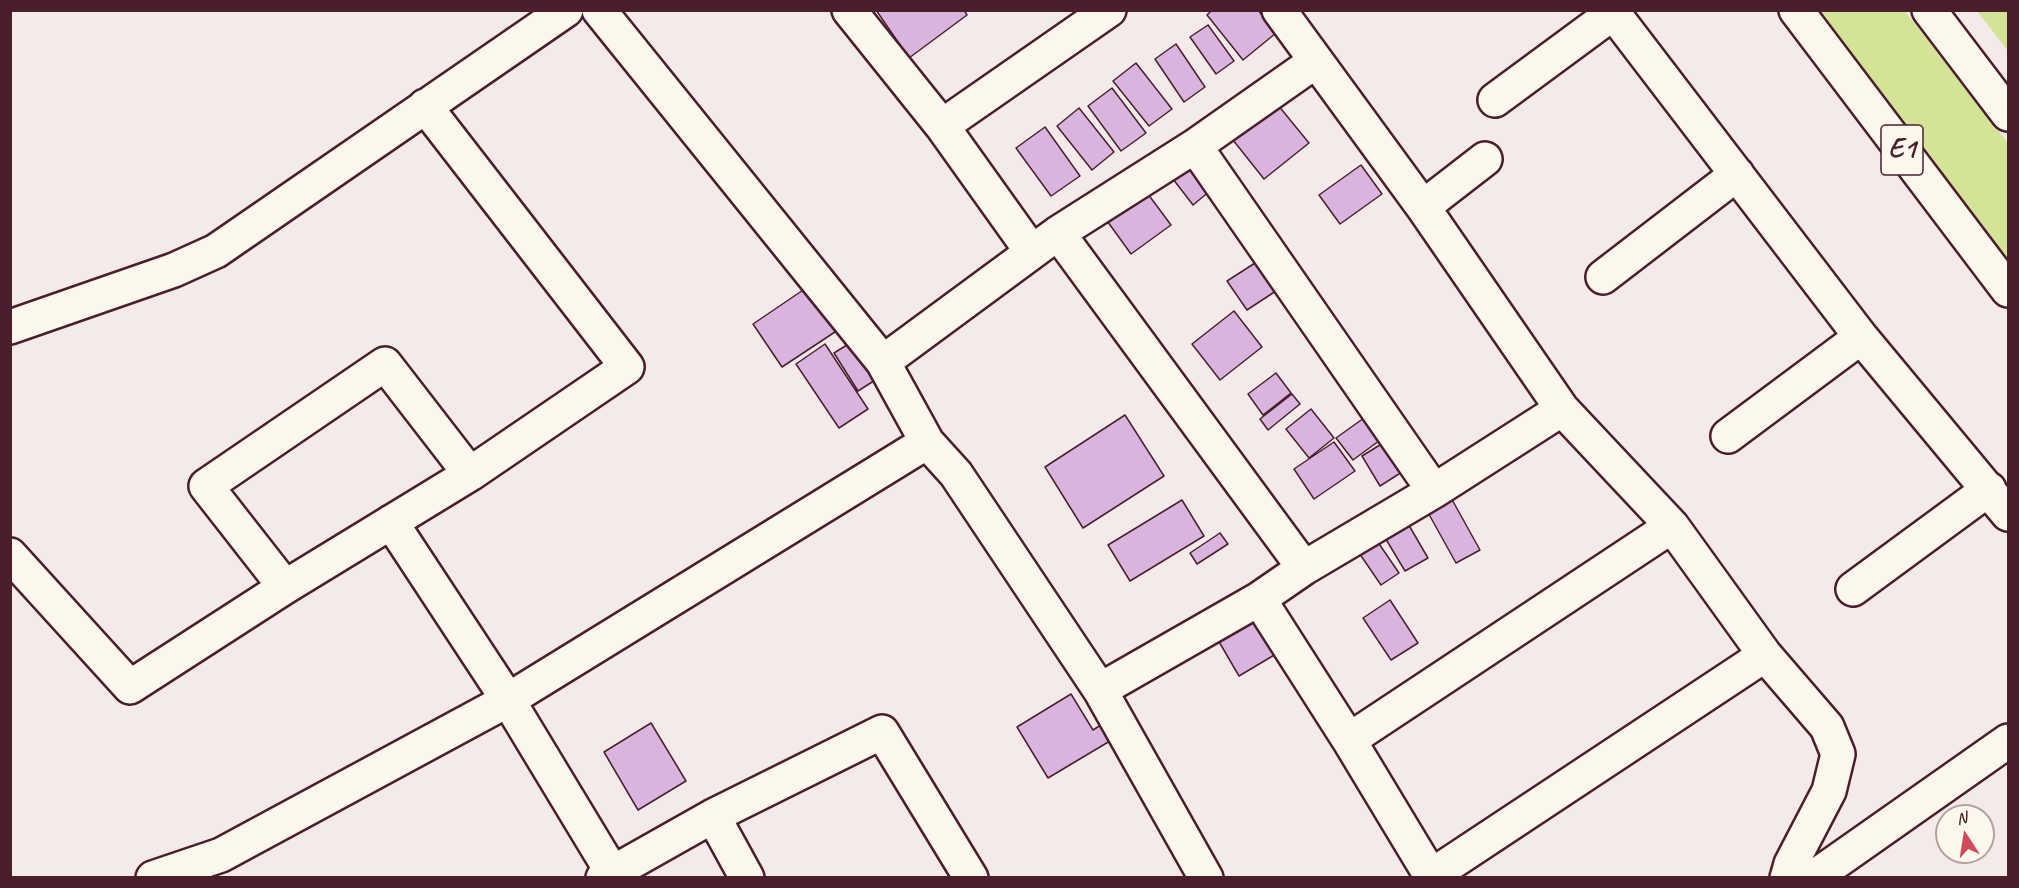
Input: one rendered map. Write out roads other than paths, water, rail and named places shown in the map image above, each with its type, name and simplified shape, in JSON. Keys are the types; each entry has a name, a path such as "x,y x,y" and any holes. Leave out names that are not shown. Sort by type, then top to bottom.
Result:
{"main road":[{"path":"10,327 174,270 216,251 566,10"},
{"path":"599,10 883,362 927,442 956,474 1100,690 1206,878"},
{"path":"849,10 942,126 1045,243 1304,568"},
{"path":"942,126 1108,10"},
{"path":"1279,10 1423,207 1562,409 1672,526 1765,655 1827,727 1838,754 1829,791 1786,878"},
{"name":"E1","path":"1796,10 2008,290"},
{"path":"1929,10 2008,114"},
{"path":"1496,100 1612,12 1861,337 1999,502 1853,589"},
{"path":"883,362 1045,243 1195,146 1316,61"},
{"path":"10,555 130,687 285,587 470,474 627,366 425,106"},
{"path":"1195,146 1434,491"},
{"path":"1423,207 1485,159"},
{"path":"1603,277 1737,174"},
{"path":"1728,436 1861,337"},
{"path":"285,587 206,486 385,364 470,474"},
{"path":"1100,690 1259,599 1304,568 1434,491 1562,409"},
{"path":"153,878 216,866 508,700 927,442"},
{"path":"391,522 508,700 607,875 713,816 882,732 971,878"},
{"path":"1349,740 1672,526"},
{"path":"1259,599 1349,740 1431,876 1765,655"},
{"path":"1814,878 2008,741"},
{"path":"713,816 747,878"}]}
